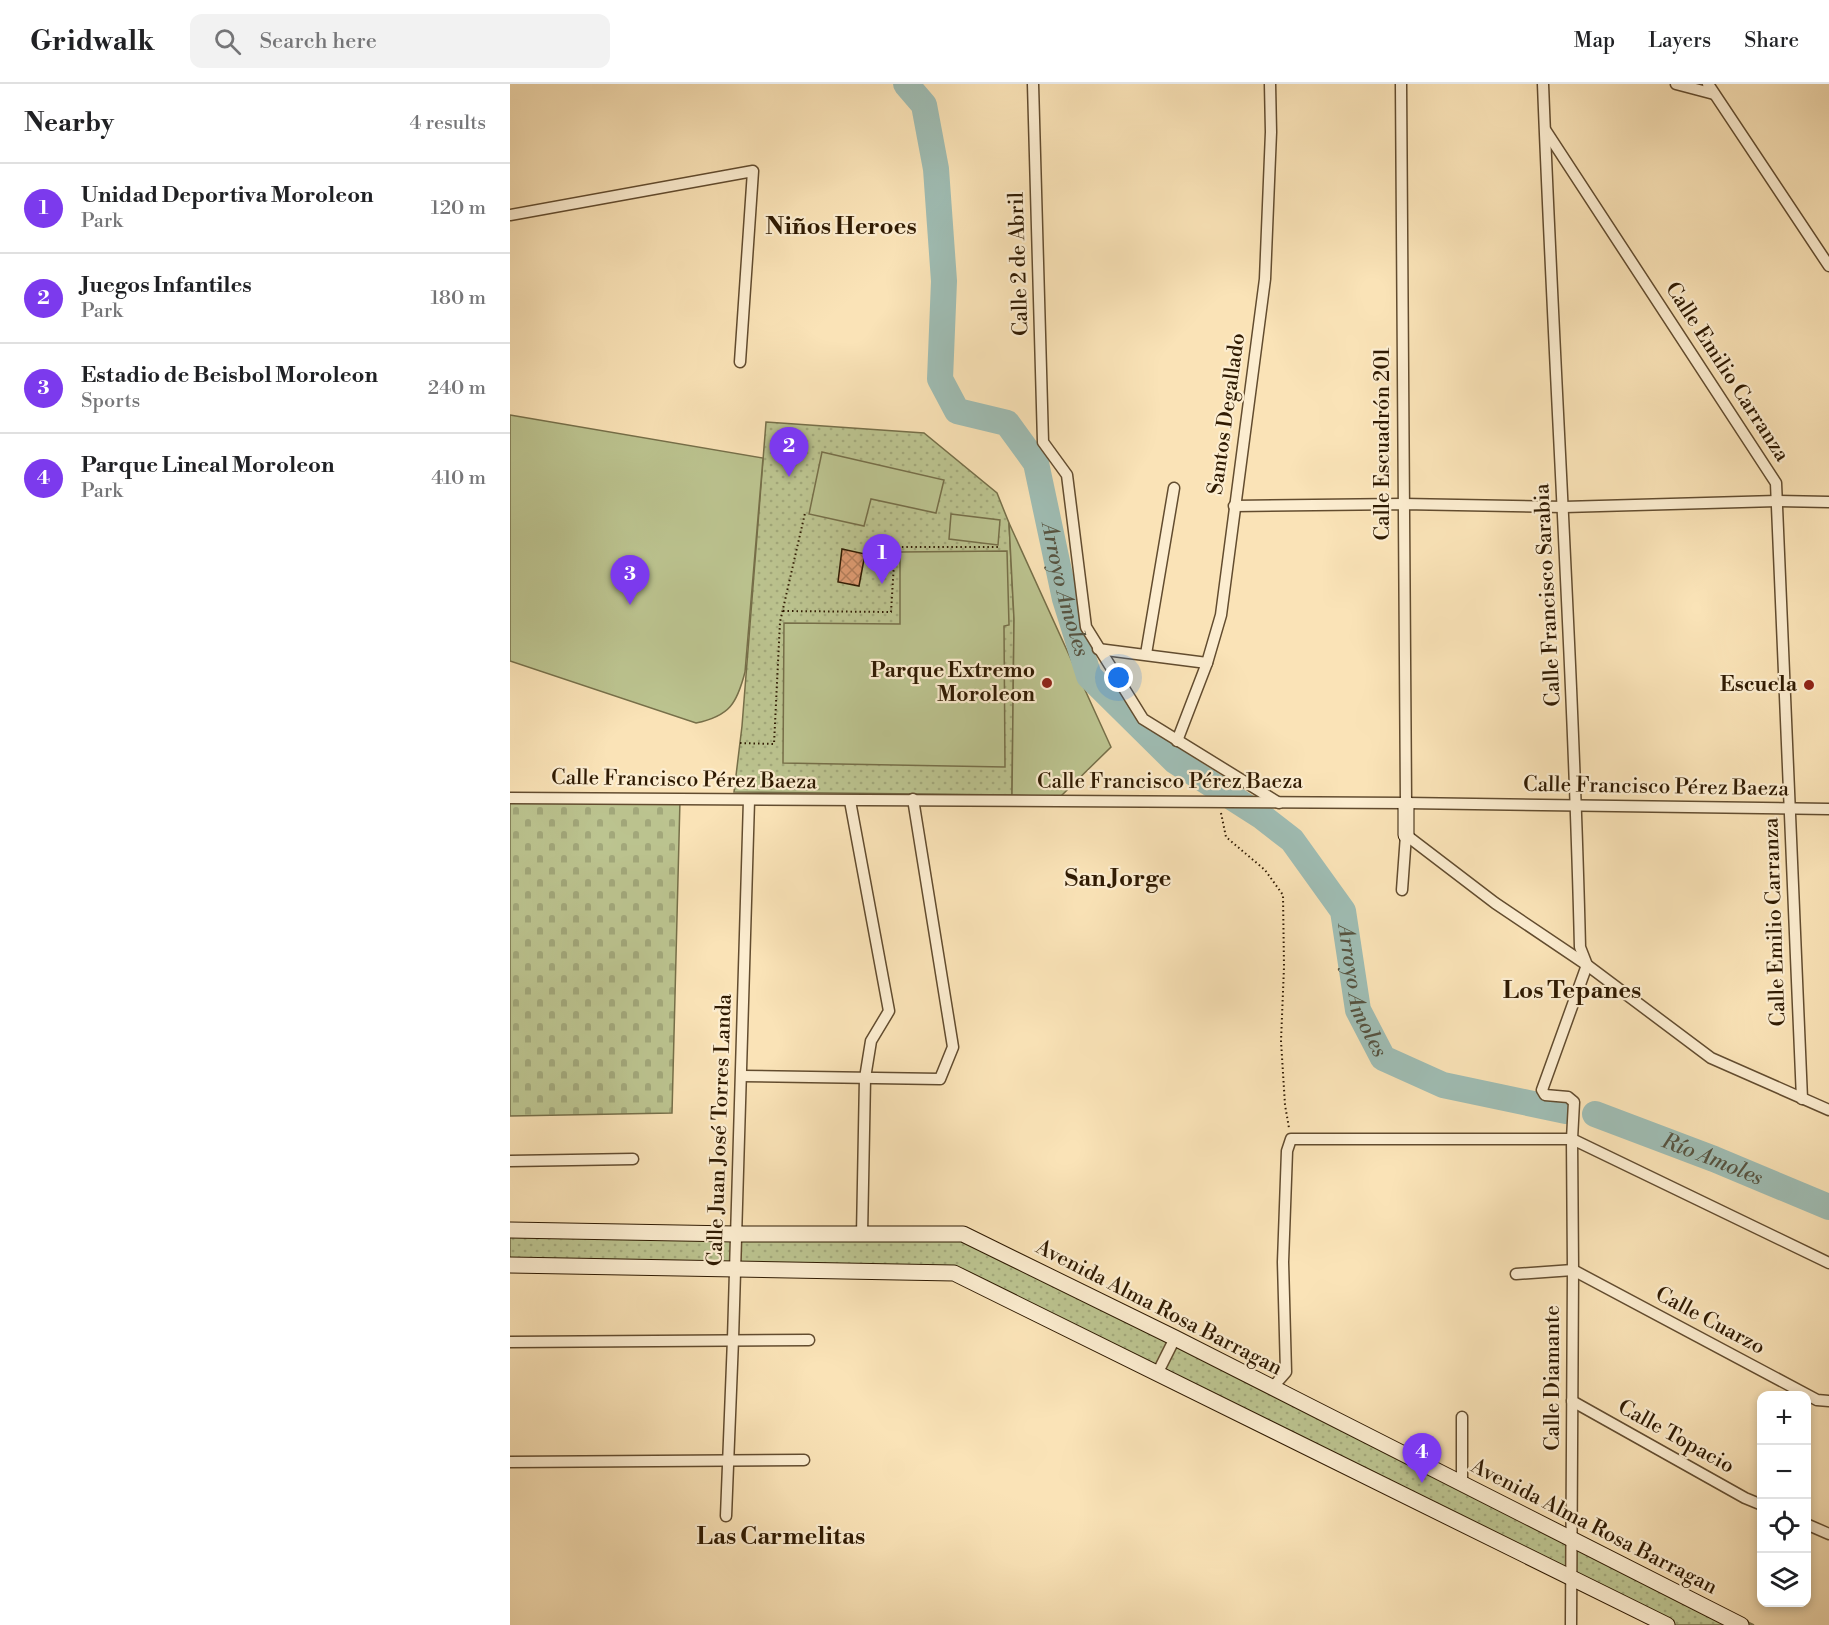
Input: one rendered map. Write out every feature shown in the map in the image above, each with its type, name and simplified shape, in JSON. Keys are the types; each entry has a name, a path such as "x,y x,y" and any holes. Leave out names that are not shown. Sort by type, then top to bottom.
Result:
{"street":[{"name":"Calle 2 de Abril","path":"1033,84 1043,442 1067,475 1086,627 1098,649"},
{"name":"Santos Degallado","path":"1177,741 1207,663 1221,615 1265,279 1270,84"},
{"name":"Calle Escuadrón 201","path":"1401,84 1406,803"},
{"name":"Calle Francisco Sarabia","path":"1543,84 1577,805 1580,947 1587,965"},
{"path":"1676,84 1714,94"},
{"path":"1708,84 1829,266"},
{"name":"Calle Emilio Carranza","path":"1544,129 1776,483 1802,1099"},
{"path":"510,214 753,171 740,362"},
{"path":"1146,654 1174,488"},
{"path":"1234,506 1403,504 1564,507 1777,501 1829,502"},
{"path":"1098,649 1207,663"},
{"path":"1098,649 1143,719 1277,803"},
{"name":"Calle Francisco Pérez Baeza","path":"510,798 1406,803 1829,809"},
{"path":"742,1076 940,1079 953,1047 914,799"},
{"name":"Calle Juan José Torres Landa","path":"726,1516 742,1076 749,800"},
{"path":"850,801 889,1011 871,1041 865,1078 862,1235"},
{"path":"1402,890 1406,803"},
{"path":"1406,835 1495,903 1587,965 1711,1058 1829,1110"},
{"name":"Calle Diamante","path":"1570,1625 1574,1102 1568,1097 1545,1095 1542,1090 1587,965"},
{"path":"1272,1388 1286,1372 1283,1262 1287,1151 1291,1139 1572,1136 1829,1263"},
{"path":"510,1161 633,1159"},
{"name":"Avenida Alma Rosa Barragan","path":"510,1230 735,1234 963,1234 1175,1338 1741,1625"},
{"path":"510,1265 954,1273 1667,1625"},
{"path":"1516,1274 1573,1270"},
{"name":"Calle Cuarzo","path":"1573,1270 1817,1400 1829,1401"},
{"path":"1158,1374 1175,1338"},
{"path":"510,1342 809,1340"},
{"name":"Calle Topacio","path":"1572,1401 1757,1503"},
{"path":"1462,1417 1462,1483"},
{"path":"510,1462 804,1460"},
{"path":"1811,1526 1829,1534"}],"path":[{"path":"740,743 774,744 780,622 804,513"},
{"path":"783,611 891,612 895,547 998,547"},
{"path":"1223,803 1226,837 1265,870 1283,895 1284,967 1281,1041 1285,1105 1291,1139"}],"green space":[{"path":"510,415 763,458 745,672 735,700 724,712 696,723 510,661"},
{"path":"766,422 924,433 997,493 1009,523 1014,619 1012,795 734,792 742,726"},
{"path":"822,452 944,480 936,513 871,499 864,526 809,514"},
{"path":"951,514 1000,520 998,545 949,539"},
{"name":"Parque Extremo Moroleon","path":"1009,523 1111,747 1060,797 1012,795 1014,619"},
{"path":"1007,551 1009,625 1004,626 1005,767 783,763 784,623 900,624 900,552"},
{"path":"510,798 680,800 672,1113 510,1116"},
{"path":"510,1230 962,1236 1754,1625 1669,1625 954,1273 510,1265"}],"building":[{"path":"842,549 865,554 859,586 838,582"}],"waterway":[{"name":"Arroyo Amoles","path":"906,84 924,105 936,169 944,281 940,379 957,411 1007,423 1036,463 1065,599 1089,676 1175,761 1261,816 1292,840 1343,911 1358,1010 1383,1058 1443,1085 1566,1111"},
{"name":"Río Amoles","path":"1595,1114 1714,1159 1829,1207"}],"place":[{"name":"Juegos Infantiles","path":"789,477"},
{"name":"Unidad Deportiva Moroleon","path":"882,584"},
{"name":"Estadio de Beisbol Moroleon","path":"630,605"},
{"name":"Parque Extremo Moroleon","path":"1047,683"},
{"name":"Escuela","path":"1809,685"},
{"name":"Parque Lineal Moroleon","path":"1422,1483"}],"district":[{"name":"Niños Heroes","path":"841,227"},
{"name":"San Jorge","path":"1118,879"},
{"name":"Los Tepanes","path":"1572,991"},
{"name":"Las Carmelitas","path":"781,1537"}]}
